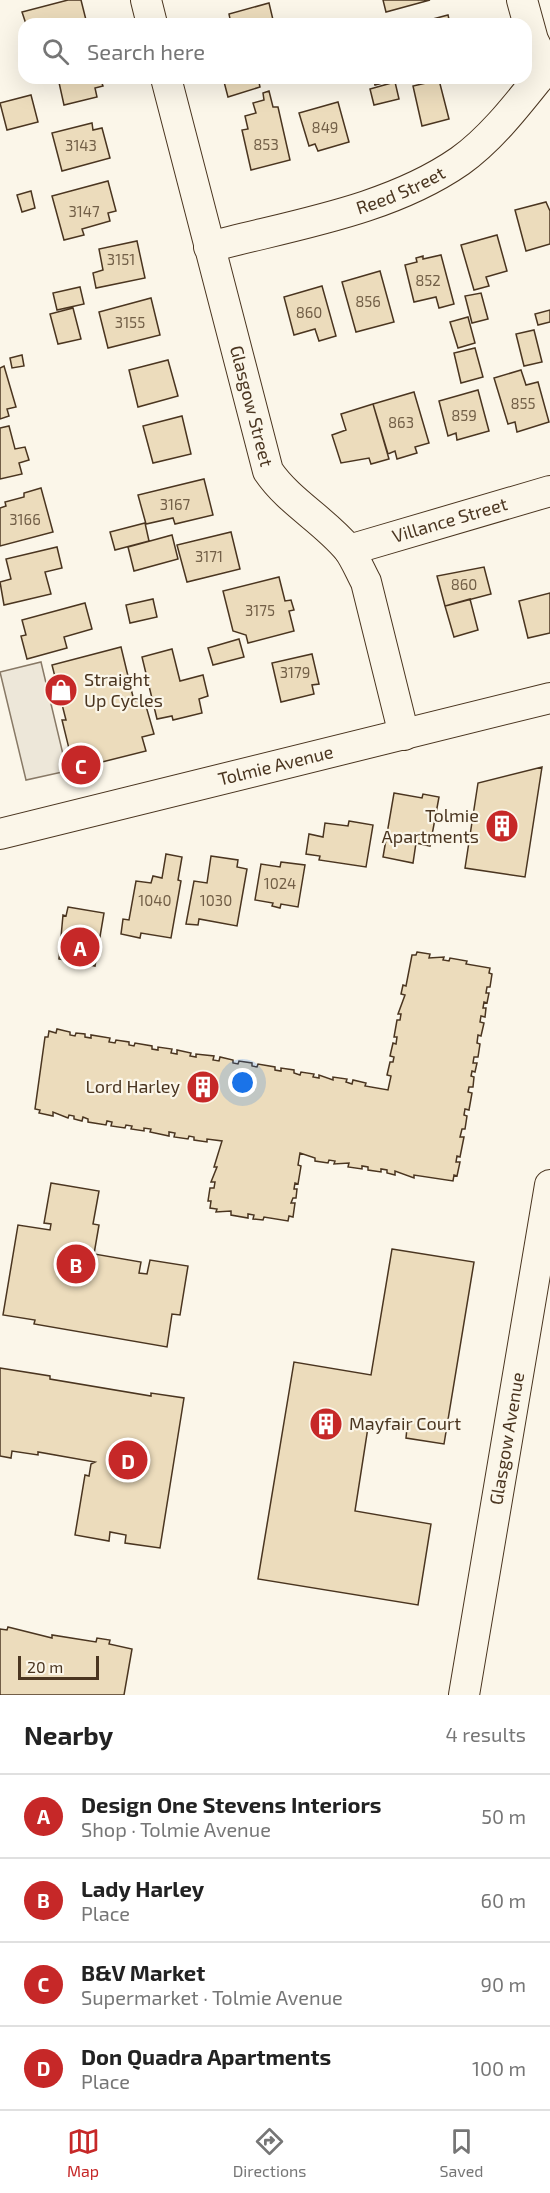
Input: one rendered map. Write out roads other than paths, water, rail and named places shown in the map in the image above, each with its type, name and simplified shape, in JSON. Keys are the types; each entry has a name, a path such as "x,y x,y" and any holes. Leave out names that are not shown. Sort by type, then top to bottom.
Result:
{"street":[{"path":"146,0 150,18"},
{"path":"522,0 527,18"},
{"path":"532,36 549,66"},
{"name":"Reed Street","path":"209,247 364,206 418,185 460,160 497,128 549,66"},
{"name":"Glasgow Street","path":"168,84 268,471 278,486 349,550 366,582 404,735"},
{"name":"Villance Street","path":"349,550 550,491"},
{"name":"Tolmie Avenue","path":"0,834 550,698"},
{"name":"Glasgow Avenue","path":"464,1695 550,1185"}],"place":[{"name":"Straight Up Cycles","path":"61,690"},
{"name":"B&V Market","path":"81,765"},
{"name":"Tolmie Apartments","path":"502,826"},
{"name":"Design One Stevens Interiors","path":"80,947"},
{"name":"Lord Harley","path":"203,1087"},
{"name":"Lady Harley","path":"76,1264"},
{"name":"Mayfair Court","path":"326,1424"},
{"name":"Don Quadra Apartments","path":"128,1460"}]}
